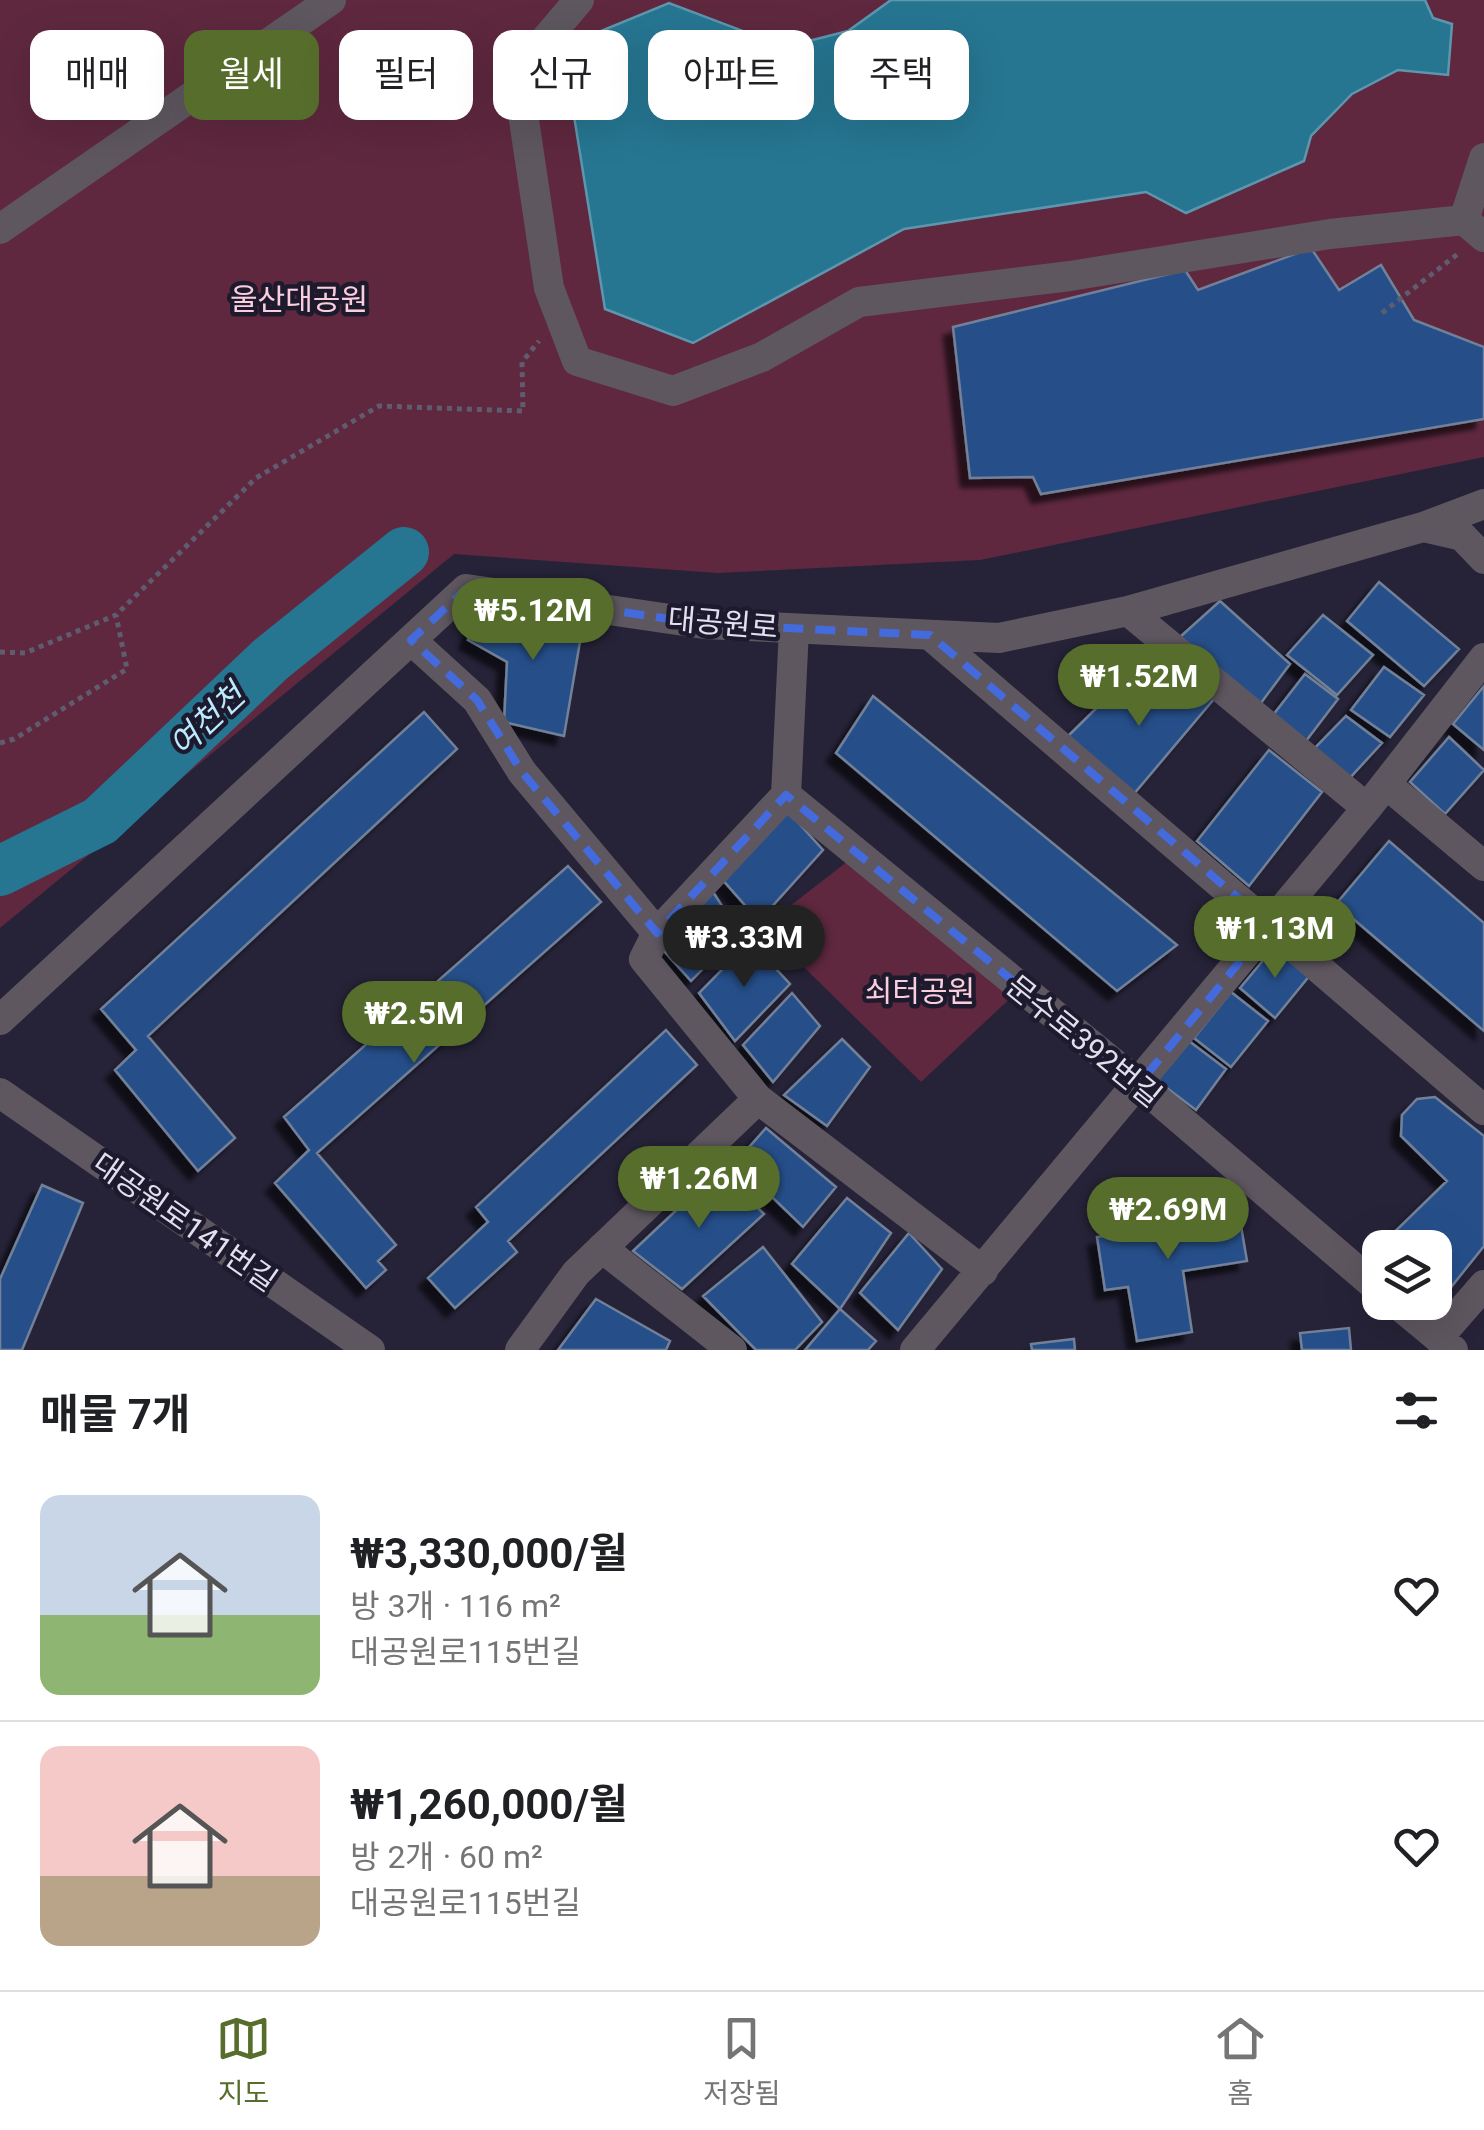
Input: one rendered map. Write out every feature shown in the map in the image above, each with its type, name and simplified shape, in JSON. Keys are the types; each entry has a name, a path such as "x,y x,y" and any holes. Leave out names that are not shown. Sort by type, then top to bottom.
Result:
{"street":[{"path":"0,229 331,0"},
{"path":"579,0 517,73 549,288 577,361 673,392 762,357 859,302 1070,276 1330,234 1477,231 1484,158"},
{"name":"대공원로","path":"0,1020 466,589 704,624 1000,638 1128,610 1423,527 1484,504"},
{"path":"1423,527 1462,536 1484,559"},
{"path":"1128,610 1368,808"},
{"path":"794,628 786,795 658,933 644,959 758,1098 983,1272"},
{"path":"930,635 1484,1110"},
{"path":"411,640 476,700 522,772 658,933"},
{"path":"915,1350 1368,808 1484,658"},
{"path":"1386,784 1484,866"},
{"name":"문수로392번길","path":"786,795 1139,1084 1362,1275"},
{"name":"대공원로141번길","path":"0,1094 370,1350"},
{"path":"520,1350 576,1274 758,1098"},
{"path":"602,1248 732,1350"},
{"path":"1417,1320 1446,1344 1484,1285"}],"path":[{"path":"1382,312 1477,231"},
{"path":"0,652 24,653 116,615 256,478 379,406 523,412 522,362 560,316"},
{"path":"0,743 14,739 127,669 116,615"}],"highlighted area":[{"path":"466,589 704,624 930,635 1270,925 1139,1084 786,795 657,933 522,772 477,700 411,640"}],"green space":[{"name":"울산대공원","path":"0,0 1484,0 1484,457 980,560 718,573 454,554 0,928"},
{"name":"쇠터공원","path":"857,854 1020,989 921,1082 763,927"}],"water":[{"path":"891,0 1425,0 1433,18 1452,24 1448,75 1398,70 1352,94 1311,136 1304,161 1186,213 1146,192 904,229 693,343 605,309 575,120 628,120 628,30 603,30 669,3 740,30 648,30 648,120 814,120 814,40 834,35 834,120 969,120 969,30 849,30"}],"building":[{"path":"1311,248 1339,290 1381,265 1414,320 1484,347 1484,419 1041,494 1033,477 970,478 953,327 1185,270 1198,290"},
{"path":"1379,582 1459,649 1424,686 1347,621"},
{"path":"1220,601 1290,664 1258,707 1180,637"},
{"path":"481,607 584,618 564,736 504,722 507,662 468,640"},
{"path":"1323,615 1373,655 1337,695 1287,655"},
{"path":"1384,667 1424,695 1390,737 1351,710"},
{"path":"1179,669 1214,699 1133,795 1064,740 1122,683 1147,702"},
{"path":"1305,674 1338,699 1306,741 1273,715"},
{"path":"1484,686 1484,750 1453,724"},
{"path":"873,696 1177,945 1117,991 836,753"},
{"path":"424,712 457,749 148,1036 235,1138 198,1171 115,1070 136,1050 101,1009"},
{"path":"1346,716 1382,743 1347,781 1311,752"},
{"path":"1449,737 1484,770 1445,814 1410,782"},
{"path":"1269,750 1322,792 1249,886 1197,841"},
{"path":"786,809 823,850 759,921 721,878"},
{"path":"1389,841 1484,923 1484,1031 1336,904"},
{"path":"568,866 601,902 317,1153 396,1245 378,1261 386,1270 366,1288 275,1183 309,1150 284,1117"},
{"path":"713,892 739,932 691,981 664,951"},
{"path":"750,941 790,984 735,1041 699,993"},
{"path":"1276,945 1311,974 1275,1018 1240,988"},
{"path":"1231,992 1268,1021 1231,1067 1194,1038"},
{"path":"792,993 820,1026 773,1082 743,1045"},
{"path":"666,1030 697,1065 508,1241 517,1252 455,1308 428,1278 488,1222 476,1207"},
{"path":"1185,1038 1226,1069 1196,1110 1155,1079"},
{"path":"842,1039 870,1067 827,1126 784,1095"},
{"path":"1435,1097 1484,1136 1484,1246 1452,1286 1452,1230 1396,1230 1447,1181 1401,1136 1402,1115 1417,1099"},
{"path":"766,1128 836,1187 803,1227 736,1162"},
{"path":"719,1170 764,1214 682,1289 633,1251"},
{"path":"42,1185 83,1203 22,1350 0,1350 0,1279"},
{"path":"1201,1193 1205,1220 1239,1214 1247,1261 1183,1271 1192,1332 1137,1341 1128,1287 1105,1290 1097,1237 1156,1228 1152,1201"},
{"path":"847,1198 891,1233 840,1309 792,1264"},
{"path":"909,1233 942,1269 898,1330 860,1293"},
{"path":"763,1247 822,1322 795,1350 756,1350 703,1296"},
{"path":"596,1299 670,1341 666,1350 558,1350"},
{"path":"840,1309 876,1341 868,1350 805,1350"},
{"path":"1349,1328 1351,1350 1302,1350 1300,1333"},
{"path":"1074,1339 1075,1350 1032,1350 1031,1344"}],"waterway":[{"name":"여천천","path":"0,871 100,821 271,659 404,552"}]}
